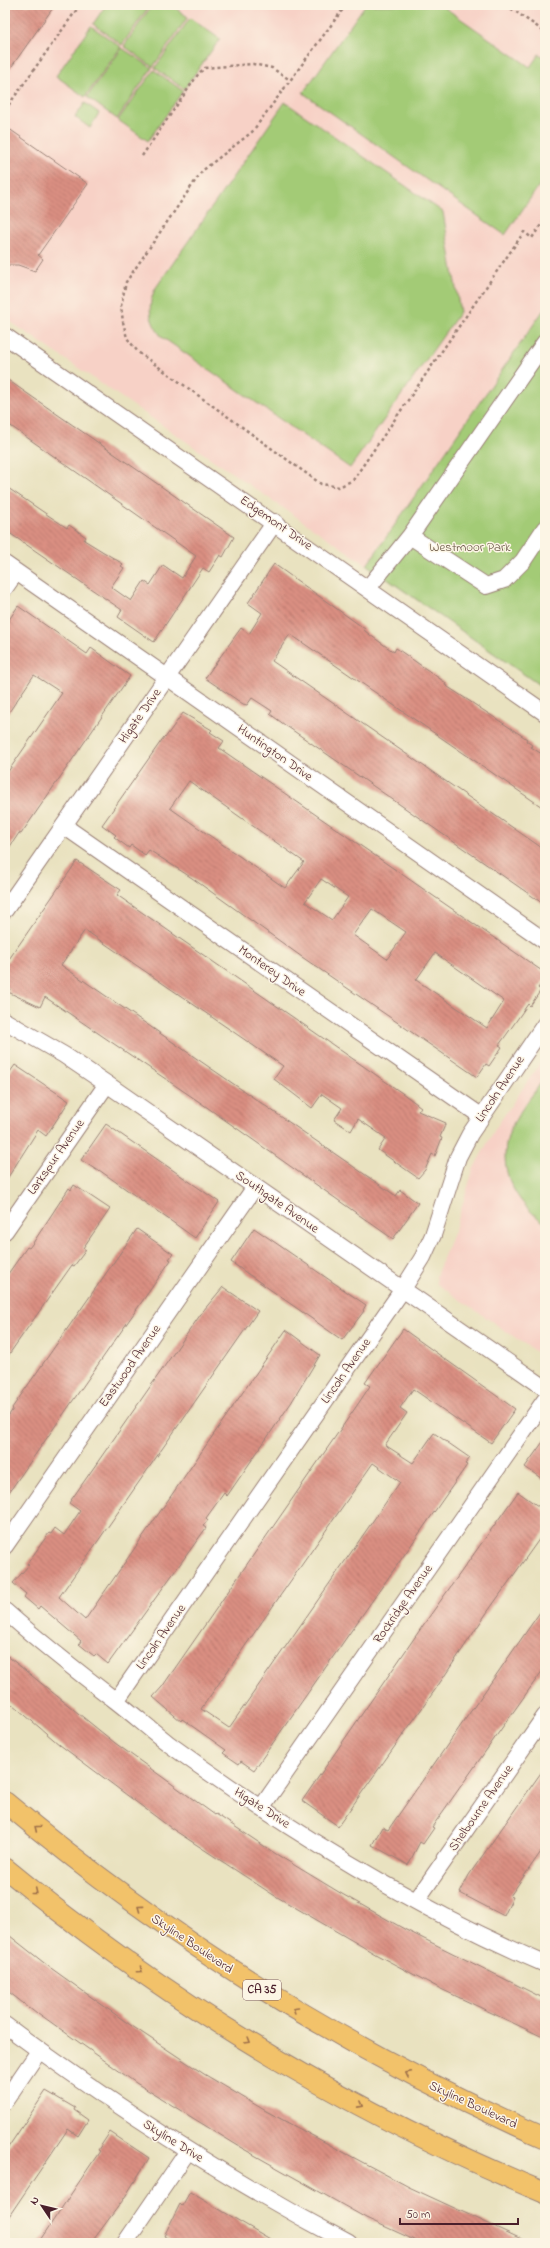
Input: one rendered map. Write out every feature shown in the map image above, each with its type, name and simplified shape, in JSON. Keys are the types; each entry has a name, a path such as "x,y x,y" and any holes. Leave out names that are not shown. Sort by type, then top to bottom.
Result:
{"main road":[{"name":"Skyline Boulevard","path":"5,1802 104,1881 161,1923 278,2000 398,2068 545,2138"},
{"path":"5,1868 119,1956 177,1996 267,2053 422,2137 545,2193"}],"street":[{"name":"Edgemont Drive","path":"5,336 275,522 545,713"},
{"path":"368,588 410,536 545,342"},
{"name":"Higate Drive","path":"5,910 275,522"},
{"path":"410,536 486,586 504,580 523,561 545,528"},
{"path":"5,588 10,568"},
{"name":"Huntington Drive","path":"10,568 545,941"},
{"name":"Monterey Drive","path":"64,826 481,1116"},
{"name":"Southgate Avenue","path":"5,1021 64,1055 107,1084 545,1388"},
{"name":"Lincoln Avenue","path":"116,1701 403,1289 423,1258 433,1235 458,1157 481,1116 545,1024"},
{"name":"Larkspur Avenue","path":"5,1231 107,1084"},
{"name":"Eastwood Avenue","path":"5,1546 255,1187"},
{"name":"Rockridge Avenue","path":"261,1808 545,1400"},
{"name":"Higate Drive","path":"5,1611 62,1661 116,1701 167,1742 261,1808 416,1901 545,1964"},
{"name":"Shelbourne Avenue","path":"416,1901 545,1716"},
{"name":"Skyline Drive","path":"5,2025 39,2050 188,2151 308,2221 349,2243"},
{"path":"5,2101 39,2050"},
{"path":"125,2243 188,2151"}],"path":[{"path":"5,110 80,5"},
{"path":"346,5 252,132 202,171 126,282 121,306 123,322 128,338 138,352 321,484 339,487 353,480 524,232 532,238 545,219"},
{"path":"506,5 545,32"},
{"path":"142,156 199,73 205,68 253,64 272,68 290,80"}],"shaded area":[{"path":"5,5 545,5 545,308 367,565 5,318"},
{"path":"545,1056 545,1358 437,1284 436,1276 456,1226 473,1170 495,1129"}],"green space":[{"path":"106,5 150,5 122,45 93,24"},
{"path":"152,5 171,5 188,17 153,67 124,46"},
{"path":"365,5 441,5 530,67 539,54 545,58 545,177 505,235 303,93"},
{"path":"190,18 220,39 184,89 155,68"},
{"path":"91,26 121,47 85,97 56,76"},
{"path":"122,48 152,68 117,119 87,97"},
{"path":"154,70 183,91 148,141 118,120"},
{"path":"285,102 443,212 460,312 350,468 162,337 152,320 150,308 155,289"},
{"path":"85,103 99,113 90,128 75,117"},
{"name":"Westmoor Park","path":"545,308 545,689 367,565"},
{"path":"545,1077 545,1223 533,1214 515,1191 509,1178 505,1151 508,1137 514,1122"}],"building":[{"path":"5,5 55,5 5,76"},
{"path":"5,126 88,184 38,255 43,259 35,271 18,265 5,265"},
{"path":"5,378 234,537 223,557 220,555 209,572 203,568 154,642 118,617 122,610 5,530 5,486 67,528 69,525 86,537 84,540 123,564 121,566 124,568 111,587 131,601 144,581 150,585 163,565 182,578 196,556 5,422"},
{"path":"274,564 365,629 364,630 370,635 394,652 396,648 446,683 445,685 527,739 526,741 532,745 531,747 545,756 545,809 290,634 272,661 545,850 545,905 285,725 270,714 272,711 252,698 247,705 243,704 205,678 241,628 249,634 262,613 248,603"},
{"path":"18,606 87,654 91,648 130,676 21,834 19,833 5,854 5,776 62,693 34,675 5,718 5,626"},
{"path":"183,713 212,730 210,732 224,741 219,748 545,973 545,979 538,988 541,990 530,1006 528,1004 499,1045 502,1047 489,1066 486,1064 477,1077 302,957 192,878 149,850 145,855 131,845 129,848 114,837 116,835 102,825 164,737 165,738","holes":["189,781 304,862 285,888 170,808","321,879 348,897 332,920 305,902","372,909 406,932 387,959 353,935","435,953 504,1001 487,1028 416,980"]},
{"path":"77,861 121,890 117,895 402,1093 421,1107 418,1111 446,1123 440,1137 442,1138 435,1156 432,1154 425,1170 418,1178 378,1150 386,1138 358,1119 351,1131 334,1120 342,1108 322,1094 312,1108 274,1079 283,1066 85,930 61,965 396,1196 400,1190 418,1203 393,1239 201,1103 45,997 40,1007 8,992 10,989 5,987 5,965"},
{"path":"15,1065 69,1101 46,1136 38,1130 5,1182 5,1079"},
{"path":"106,1124 219,1202 195,1238 99,1170 98,1171 81,1160"},
{"path":"74,1185 110,1209 83,1248 86,1250 74,1266 72,1265 5,1360 5,1278 27,1247 29,1248 33,1243 69,1188 71,1190"},
{"path":"254,1228 366,1305 363,1310 364,1311 342,1340 231,1262"},
{"path":"137,1229 173,1254 169,1259 171,1260 5,1498 5,1421 13,1409 12,1408"},
{"path":"223,1287 258,1311 59,1597 85,1620 286,1330 320,1355 291,1403 227,1496 224,1493 206,1518 208,1520 203,1526 206,1528 108,1664 96,1654 94,1656 79,1644 81,1641 40,1606 38,1609 24,1597 26,1594 13,1583 29,1565 27,1564 49,1533 51,1534 55,1528 64,1535 80,1511 69,1503 203,1311"},
{"path":"403,1329 515,1409 491,1443 413,1389 400,1408 407,1413 385,1445 413,1463 434,1433 470,1458 465,1464 467,1465 254,1770 241,1761 239,1764 223,1753 226,1750 182,1719 181,1721 153,1697 162,1687 358,1404 370,1386 365,1383","holes":["373,1463 400,1482 229,1728 201,1709"]},
{"path":"545,1439 545,1481 525,1467"},
{"path":"518,1492 545,1511 545,1531 486,1614 435,1690 338,1826 302,1801 424,1624"},
{"path":"545,1605 545,1667 432,1827 434,1828 423,1844 420,1842 408,1865 372,1845 382,1827 388,1830"},
{"path":"5,1654 115,1743 215,1815 216,1814 276,1854 342,1894 406,1930 545,1999 545,2038 441,1989 377,1955 272,1894 171,1828 60,1745 5,1698"},
{"path":"545,1767 545,1846 510,1896 513,1897 504,1916 460,1893 469,1875"},
{"path":"5,1932 48,1966 126,2022 204,2074 266,2111 409,2187 530,2243 421,2243 366,2218 240,2147 136,2083 38,2013 37,2014 5,1989"},
{"path":"46,2091 75,2108 74,2110 88,2120 78,2136 68,2129 5,2222 5,2152"},
{"path":"110,2132 149,2158 123,2200 91,2243 38,2243 100,2151 98,2150"},
{"path":"190,2192 277,2243 175,2243 164,2236 180,2204 182,2206"}]}
